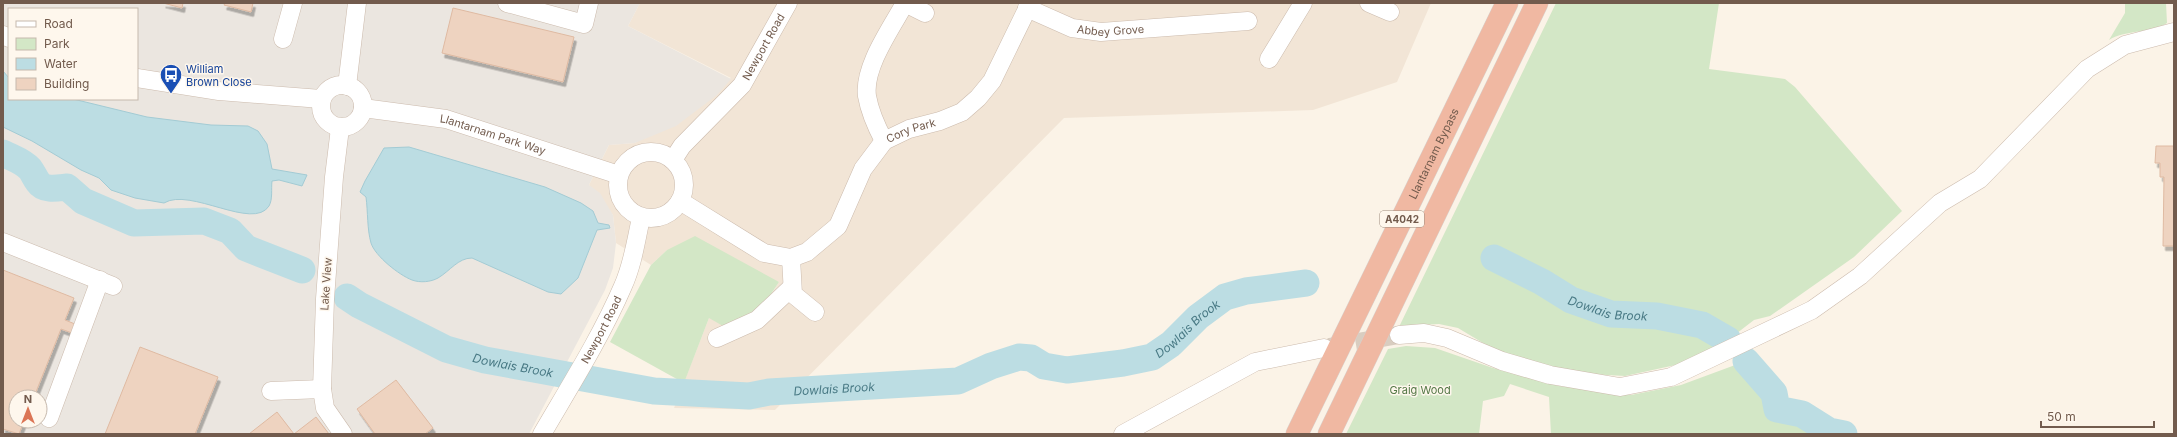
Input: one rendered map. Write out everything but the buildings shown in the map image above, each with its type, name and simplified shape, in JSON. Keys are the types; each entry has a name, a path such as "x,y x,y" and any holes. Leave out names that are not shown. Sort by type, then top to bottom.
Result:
{"highway":[{"name":"Llantarnam Bypass","path":"1297,434 1507,3"},
{"name":"A4042","path":"1329,434 1537,3"}],"street":[{"path":"283,39 293,3"},
{"path":"347,86 357,3"},
{"path":"514,4 584,24 589,3"},
{"name":"Newport Road","path":"673,160 682,146 742,85 788,3"},
{"path":"884,141 872,117 867,94 871,68 905,3 925,14"},
{"path":"1269,59 1302,3"},
{"path":"1369,3 1390,12"},
{"name":"Cory Park","path":"791,258 807,252 838,226 863,169 884,141 909,129 940,121 962,112 978,98 992,81 1028,5"},
{"name":"Abbey Grove","path":"1028,5 1072,28 1101,32 1248,21"},
{"path":"1399,335 1424,333 1447,338 1502,361 1550,376 1612,386 1620,387 1671,377 1812,310 1860,276 1940,203 1980,179 2086,70 2125,45 2174,32"},
{"path":"138,78 219,91 321,99"},
{"path":"347,86 359,94 363,108 361,116 356,123 349,127 340,128 326,121 322,115 321,99 332,88 347,86"},
{"name":"Llantarnam Park Way","path":"363,108 446,119 619,175"},
{"name":"Lake View","path":"340,128 334,177 325,299 322,389 325,408 343,434"},
{"path":"653,152 664,154 673,160 680,169 684,179 684,191 675,209 664,216 650,219 641,218 624,206 619,196 617,185 619,175 624,165 632,157 642,153 653,152"},
{"path":"680,201 764,253 791,258 793,294 815,312"},
{"name":"Newport Road","path":"542,434 585,360 623,286 631,264 641,218"},
{"path":"3,242 106,283 49,418"},
{"path":"717,338 757,320 792,287"},
{"path":"1123,434 1255,362 1324,348"},
{"path":"271,391 322,389"}],"shaded area":[{"path":"3,3 640,3 628,26 731,79 717,95 676,126 635,143 609,145 589,185 600,193 613,215 616,243 613,268 605,290 529,434 3,434"},
{"path":"640,3 1431,3 1397,82 1313,110 1064,118 775,410 674,408 709,318 761,309 779,282 667,250 651,265 616,243 613,215 589,185 609,145 635,143 731,78 628,26"}],"green space":[{"path":"1556,3 1719,3 1709,69 1785,79 1795,87 1902,211 1854,257 1770,316 1754,320 1728,340 1694,361 1625,376 1571,373 1517,359 1483,343 1458,328 1439,324 1419,325 1398,329"},
{"path":"2125,3 2166,3 2167,23 2153,29 2123,34 2109,40 2125,13"},
{"path":"695,236 779,282 761,309 723,326 709,318 684,383 610,342 651,265 667,250"},
{"name":"Graig Wood","path":"1406,346 1435,348 1493,368 1559,386 1631,395 1681,385 1746,361 1774,393 1777,409 1802,414 1829,431 1844,434 1551,434 1549,397 1510,384 1504,396 1483,401 1479,434 1346,434 1388,349"}],"water":[{"path":"3,71 8,77 8,100 77,100 147,117 211,125 248,126 258,131 267,144 272,169 307,175 302,186 279,180 272,181 269,206 261,212 250,214 236,212 189,200 175,200 164,203 135,198 111,190 99,178 81,170 32,141 3,127"},
{"path":"409,147 545,187 581,203 593,211 598,223 609,225 610,228 597,230 578,278 561,294 548,292 472,258 458,262 442,275 429,281 422,282 407,278 382,259 373,248 369,232 366,197 360,192 384,148"}],"waterway":[{"name":"Dowlais Brook","path":"3,153 27,166 38,182 44,187 67,187 83,201 134,223 204,221 230,231 246,248 302,270"},
{"name":"Dowlais Brook","path":"1494,258 1542,282 1571,300 1611,314 1657,316 1702,325 1728,340"},
{"name":"Dowlais Brook","path":"347,297 359,305 446,349 485,360 654,391 749,396 769,392 958,381 991,366 1019,357 1031,358 1044,366 1067,370 1123,363 1152,357 1171,344 1198,317 1225,297 1246,291 1306,283"},
{"name":"Dowlais Brook","path":"1746,361 1774,393 1777,409 1802,414 1829,431 1844,434"}],"tunnel":[{"path":"1329,347 1399,335"}],"place":[{"name":"William Brown Close","path":"171,94"}]}
